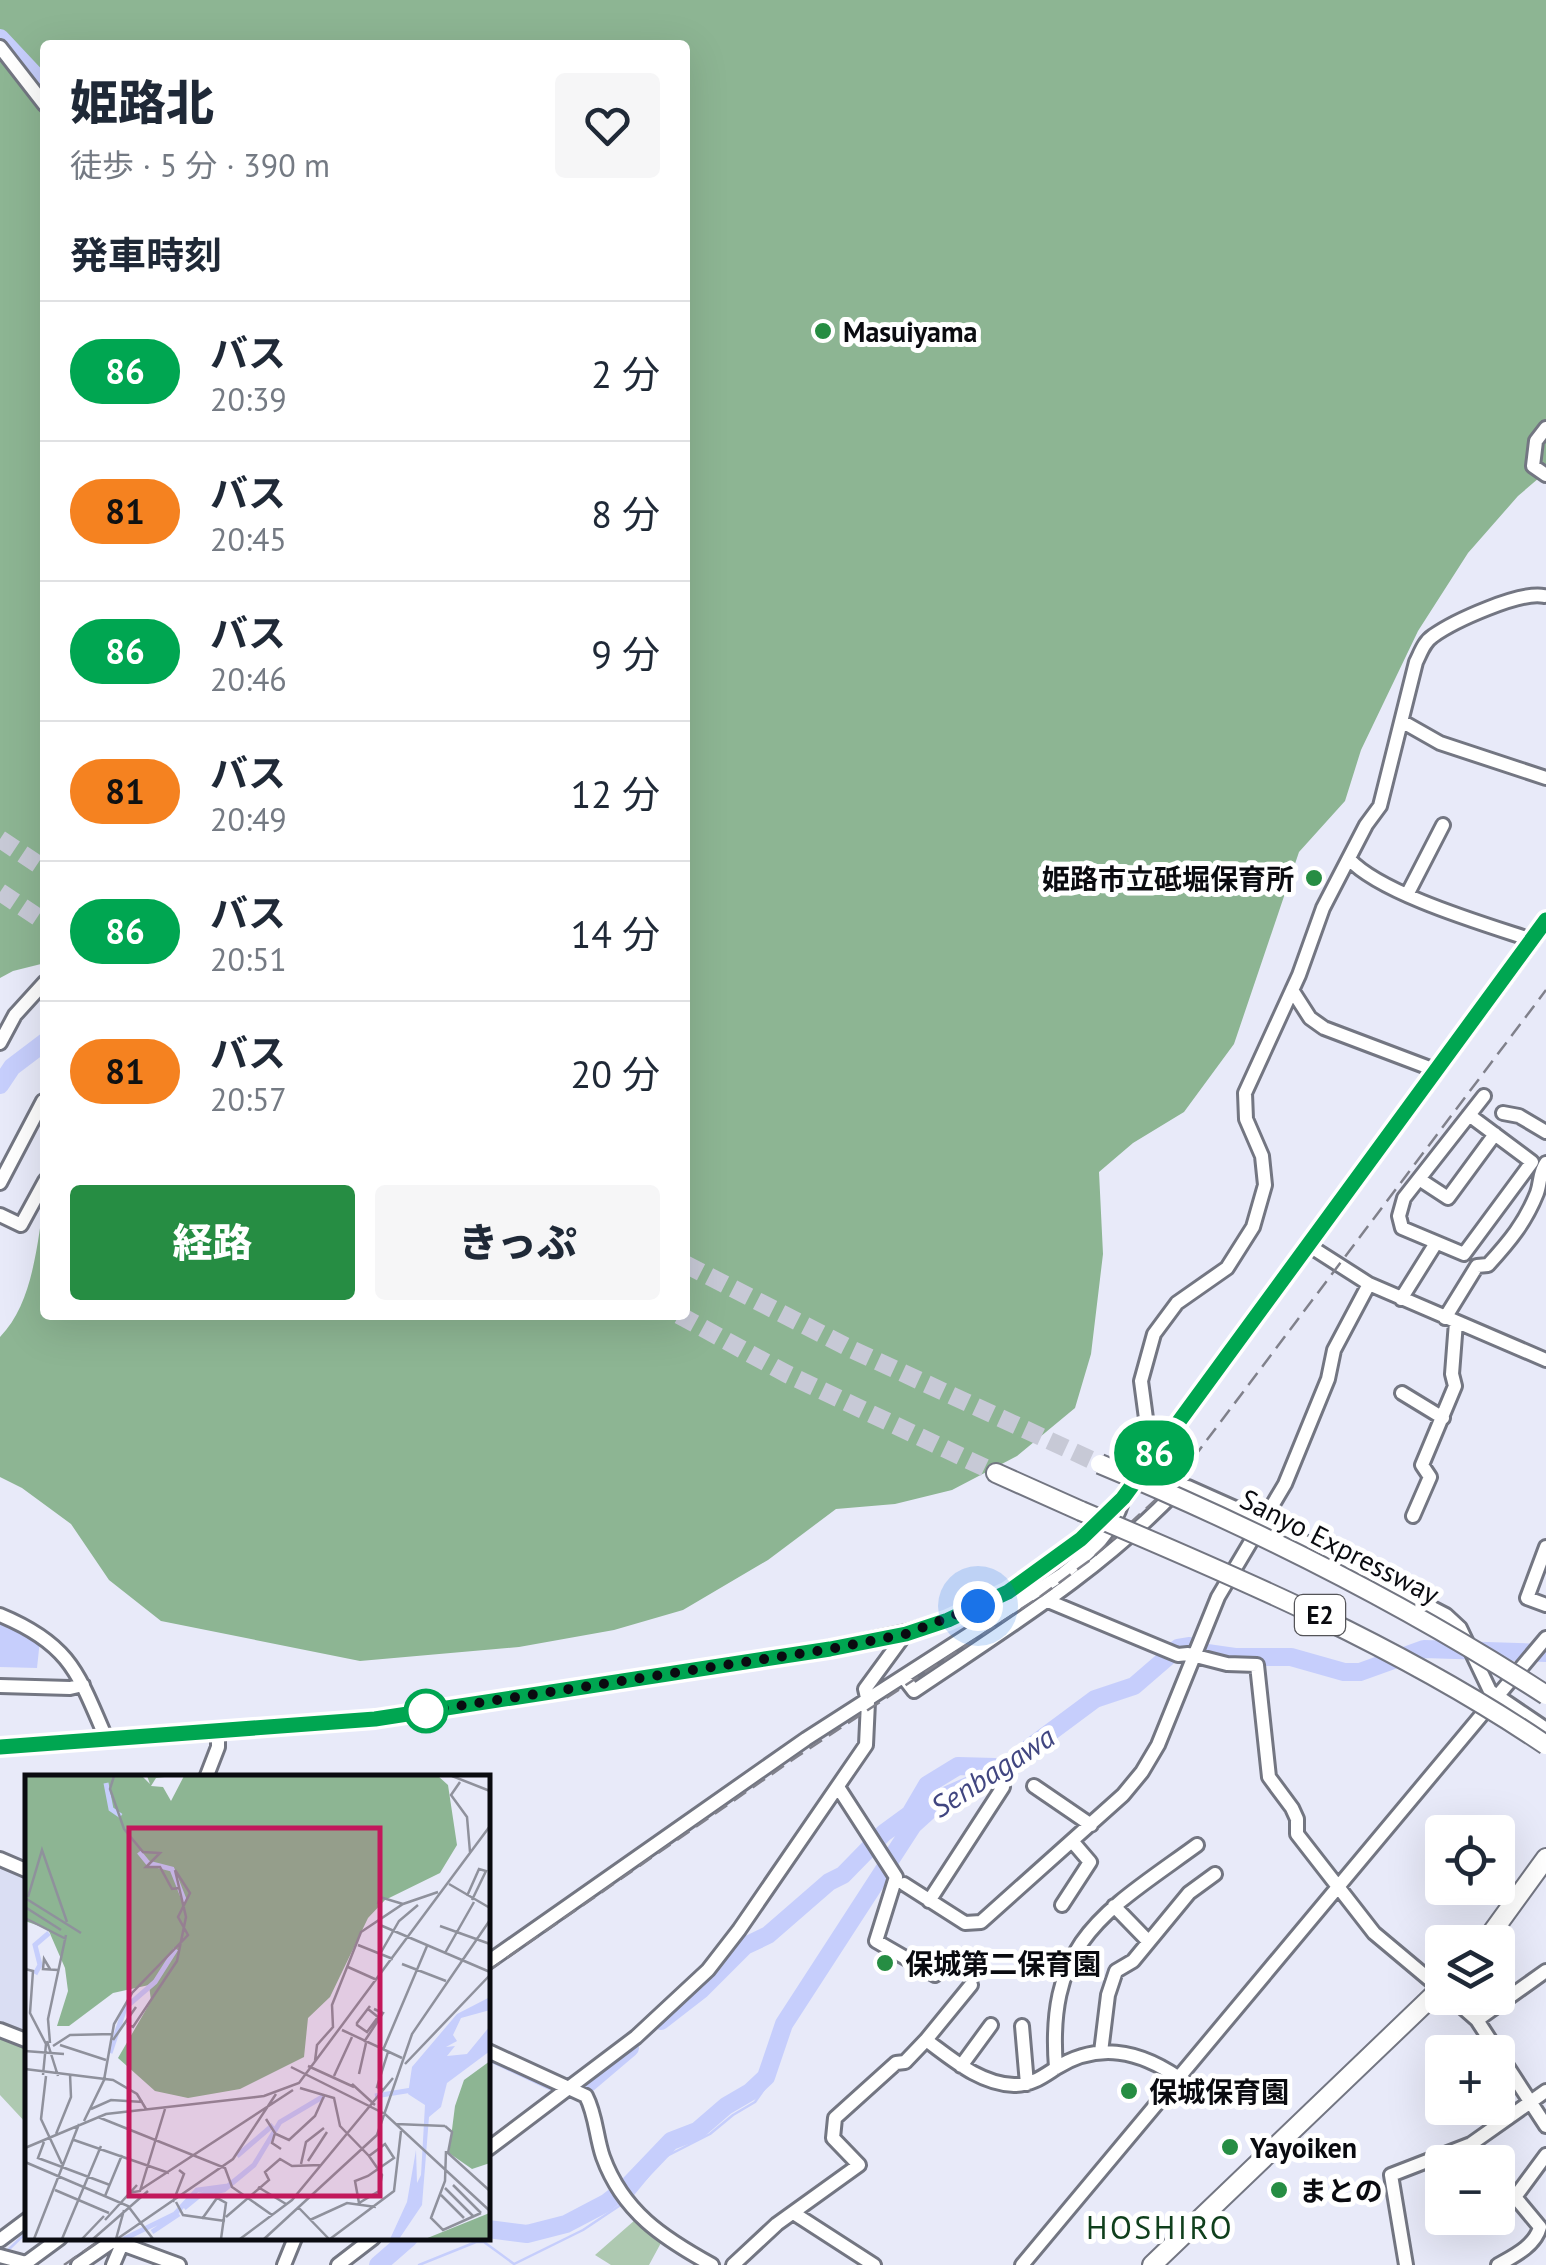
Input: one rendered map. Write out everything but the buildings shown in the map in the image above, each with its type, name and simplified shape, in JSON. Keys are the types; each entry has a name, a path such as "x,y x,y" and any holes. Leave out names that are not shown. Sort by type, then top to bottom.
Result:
{"highway":[{"name":"Sanyo Expressway","path":"1100,1464 1337,1571 1488,1656 1546,1694"},
{"name":"E2","path":"996,1473 1236,1576 1382,1646 1546,1744"},
{"path":"1498,1925 1546,1858"},
{"path":"1152,2265 1425,2009"}],"main road":[{"path":"0,1747 375,1719 906,1634 948,1620 1008,1592 1081,1539 1123,1498 1546,920"}],"street":[{"path":"0,47 40,98"},
{"path":"1546,428 1533,450 1533,466 1546,475"},
{"path":"1140,1471 1146,1426 1142,1381 1154,1334 1177,1303 1228,1268 1254,1227 1265,1184 1262,1156 1246,1119 1245,1093 1292,990 1323,908 1380,806 1416,662 1425,643 1435,634 1510,599 1545,595"},
{"path":"1403,722 1440,743 1545,775"},
{"path":"1408,894 1443,825"},
{"path":"1349,859 1362,873 1408,894 1532,940"},
{"path":"0,1043 15,1015 40,988"},
{"path":"1292,990 1310,1018 1324,1028 1435,1070"},
{"path":"1469,1114 1532,1162 1464,1254 1402,1228 1399,1216 1404,1198 1469,1114 1484,1096"},
{"path":"0,1184 40,1109"},
{"path":"1504,1113 1519,1116 1546,1132"},
{"path":"1419,1179 1448,1198 1495,1134"},
{"path":"1413,1516 1430,1477 1422,1465 1455,1386 1450,1320 1477,1266 1488,1265 1516,1234 1539,1188 1540,1172 1546,1163"},
{"path":"0,1215 21,1225 40,1189"},
{"path":"1401,1299 1436,1243"},
{"path":"1308,1244 1368,1284 1546,1360"},
{"path":"838,1786 900,1880 966,1923 981,1922 1090,1824 1142,1772 1158,1745 1218,1596 1286,1484 1328,1379 1334,1350 1368,1284"},
{"path":"1402,1393 1443,1418"},
{"path":"904,1678 914,1691 1048,1602 1117,1548 1179,1488 1188,1487 1262,1520 1446,1615 1460,1628 1482,1680 1497,1696 1546,1729"},
{"path":"490,1961 806,1739 1063,1574 1114,1526 1123,1498"},
{"path":"1546,1547 1527,1598 1546,1605"},
{"path":"1048,1602 1178,1656 1227,1664 1257,1664 1269,1777 1292,1808 1298,1834 1374,1934 1425,1976"},
{"path":"0,1615 48,1638 63,1654 83,1684 106,1738"},
{"path":"490,2149 636,2037 708,1970 866,1745 865,1690 906,1634"},
{"path":"1022,2265 1544,1640"},
{"path":"0,1686 70,1688 83,1684"},
{"path":"207,1775 218,1747 218,1731"},
{"path":"1034,1786 1090,1824"},
{"path":"929,1901 1004,1787"},
{"path":"1062,1905 1090,1862 1072,1841"},
{"path":"1056,2068 1053,2028 1067,1966 1086,1934 1114,1906 1197,1844"},
{"path":"0,1860 25,1869"},
{"path":"1100,2052 1108,1995 1116,1971 1130,1964 1189,1893 1214,1874"},
{"path":"900,1880 876,1941 934,1975"},
{"path":"1114,1906 1148,1941"},
{"path":"1477,2020 1546,1970"},
{"path":"733,2265 758,2239 858,2165 834,2138 835,2118 896,2064 905,2062 971,1985"},
{"path":"1471,2015 1546,2126"},
{"path":"961,2066 991,2025"},
{"path":"1022,2026 1027,2084"},
{"path":"0,2030 25,2040"},
{"path":"926,2040 961,2066 994,2082 1027,2084 1056,2068 1100,2052 1140,2056 1178,2078"},
{"path":"490,2052 586,2096 603,2157 630,2208 669,2241 712,2265"},
{"path":"1406,2265 1391,2175 1456,2152 1546,2091"},
{"path":"1498,2265 1538,2235 1536,2218 1515,2197 1546,2155"},
{"path":"794,2214 874,2265"},
{"path":"0,2240 25,2221"},
{"path":"0,2256 26,2262 57,2240"},
{"path":"78,2265 116,2240"},
{"path":"113,2265 118,2240"},
{"path":"120,2240 172,2264"},
{"path":"284,2265 294,2240"},
{"path":"338,2265 371,2240"}],"shaded area":[{"path":"0,1868 25,1878 25,2032 0,2021"}],"green space":[{"path":"0,0 1546,0 1546,472 1518,496 1468,553 1418,631 1361,750 1345,801 1299,852 1234,1044 1184,1112 1133,1143 1099,1172 1103,1254 1091,1354 1075,1408 1017,1456 952,1490 895,1504 836,1509 768,1560 683,1610 614,1630 519,1647 360,1661 161,1621 109,1580 71,1524 0,1477 0,1337 27,1289 40,1227 40,1320 690,1320 690,40 40,40 40,964 0,978"},
{"path":"0,2035 25,2045 25,2122 0,2095"},
{"path":"635,2220 662,2241 649,2265 611,2265 595,2255"}],"water":[{"path":"0,1621 40,1640 37,1668 0,1667"}],"waterway":[{"path":"0,38 40,81"},
{"path":"0,1085 12,1067 40,1046"},
{"name":"Senbagawa","path":"490,2229 527,2234 566,2224 606,2203 671,2141 697,2131 750,2092 766,2077 784,2024 913,1825 945,1796 1006,1769 1095,1699 1134,1686 1178,1648 1190,1646 1235,1657 1291,1657 1344,1672 1360,1672 1424,1649 1546,1653"},
{"path":"661,2021 701,1990 745,1946 768,1935 829,1882 843,1875 884,1833 910,1814 927,1785 958,1766 995,1767"},
{"path":"584,2087 630,2048"},
{"path":"490,2061 559,2090"},
{"path":"631,2197 663,2158 710,2134 755,2102 767,2085 766,2077"},
{"path":"419,2265 476,2242 484,2242 514,2264 583,2230 625,2202"},
{"path":"7,2251 25,2234"},
{"name":"Senbagawa","path":"378,2265 407,2240"}],"tunnel":[{"path":"0,839 40,866"},
{"path":"0,892 40,919"},
{"path":"690,1267 851,1349 1100,1464"},
{"path":"688,1320 787,1374 996,1473"}],"railway":[{"path":"490,1970 798,1756 1041,1596 1089,1561 1176,1481 1546,990"},
{"path":"64,2265 100,2240"}],"bus line":[{"name":"86","path":"0,1747 375,1719 906,1634 948,1620 1008,1592 1081,1539 1123,1498 1546,920"}],"place":[{"name":"Masuiyama","path":"823,331"},
{"name":"姫路市立砥堀保育所","path":"1314,878"},
{"name":"保城第二保育園","path":"885,1963"},
{"name":"保城保育園","path":"1129,2091"},
{"name":"Yayoiken","path":"1230,2147"},
{"name":"まとの","path":"1279,2190"}],"district":[{"name":"HOSHIRO","path":"1160,2227"}],"route":[{"path":"426,1711 830,1649 906,1634 978,1606"}]}
